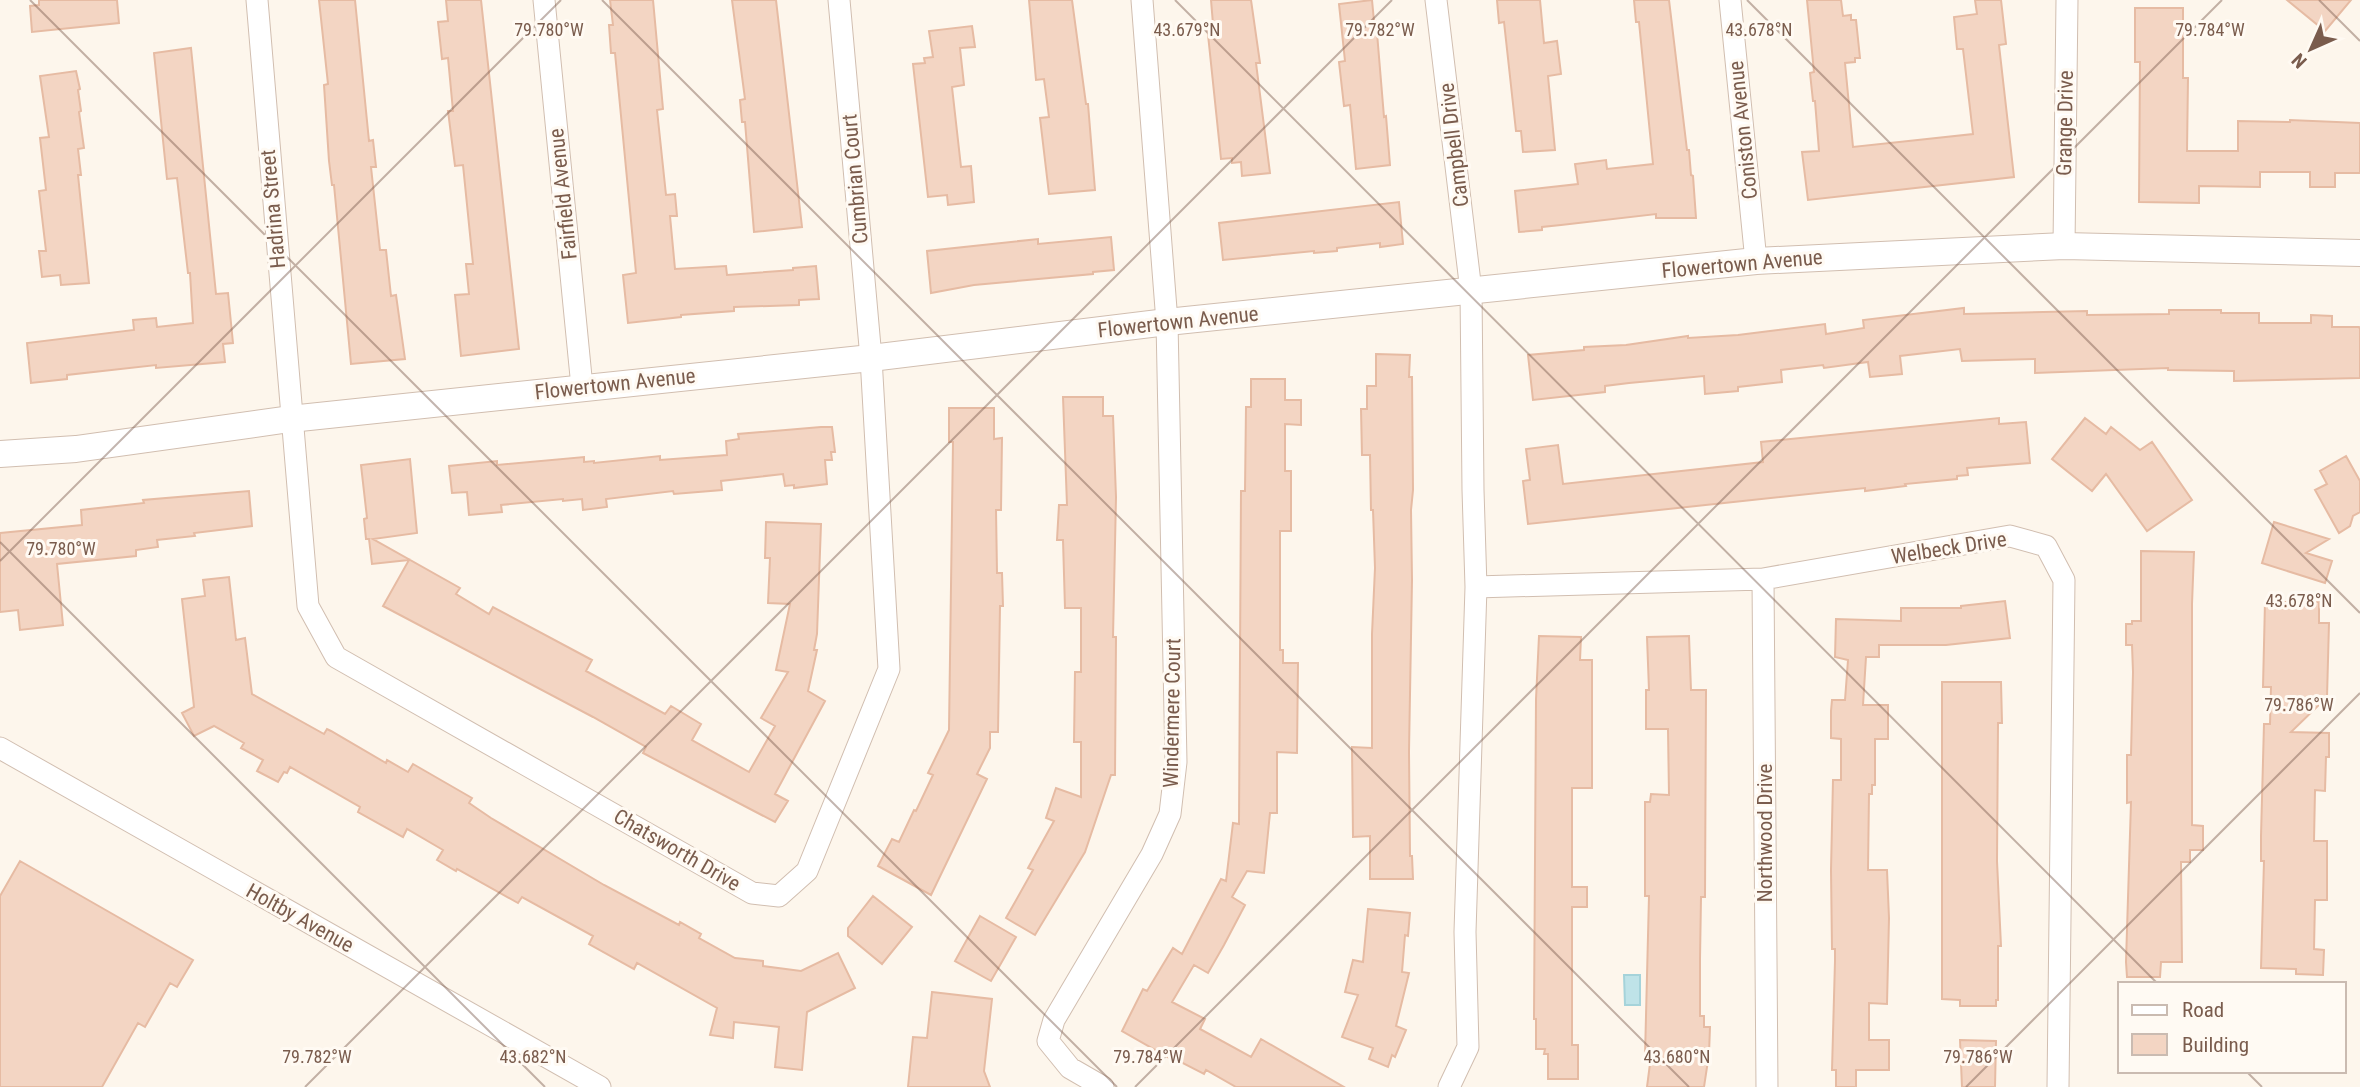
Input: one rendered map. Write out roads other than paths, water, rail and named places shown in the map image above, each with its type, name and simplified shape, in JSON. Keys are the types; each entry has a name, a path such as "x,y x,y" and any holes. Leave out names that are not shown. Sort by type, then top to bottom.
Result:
{"street":[{"name":"Hadrina Street","path":"257,0 290,419"},
{"name":"Fairfield Avenue","path":"544,0 582,387"},
{"name":"Cumbrian Court","path":"839,0 871,358"},
{"path":"1142,0 1167,322"},
{"name":"Campbell Drive","path":"1436,0 1471,291"},
{"name":"Coniston Avenue","path":"1730,0 1756,261"},
{"name":"Grange Drive","path":"2064,246 2067,0"},
{"name":"Flowertown Avenue","path":"0,454 76,449 290,419 871,358 1167,322 1756,261 2064,246 2360,253"},
{"path":"1449,1087 1468,1047 1465,932 1476,587 1471,291"},
{"name":"Windermere Court","path":"1103,1087 1070,1068 1048,1041 1054,1020 1152,854 1170,814 1176,762 1167,322"},
{"name":"Chatsworth Drive","path":"290,419 308,606 336,657 752,893 779,896 807,871 888,670 871,358"},
{"name":"Welbeck Drive","path":"1476,587 1763,579 2010,536 2046,546 2064,580 2058,1087"},
{"name":"Northwood Drive","path":"1763,579 1767,1087"},
{"name":"Holtby Avenue","path":"0,748 600,1087"}],"water":[{"path":"1624,975 1640,975 1640,1005 1625,1005"}]}
